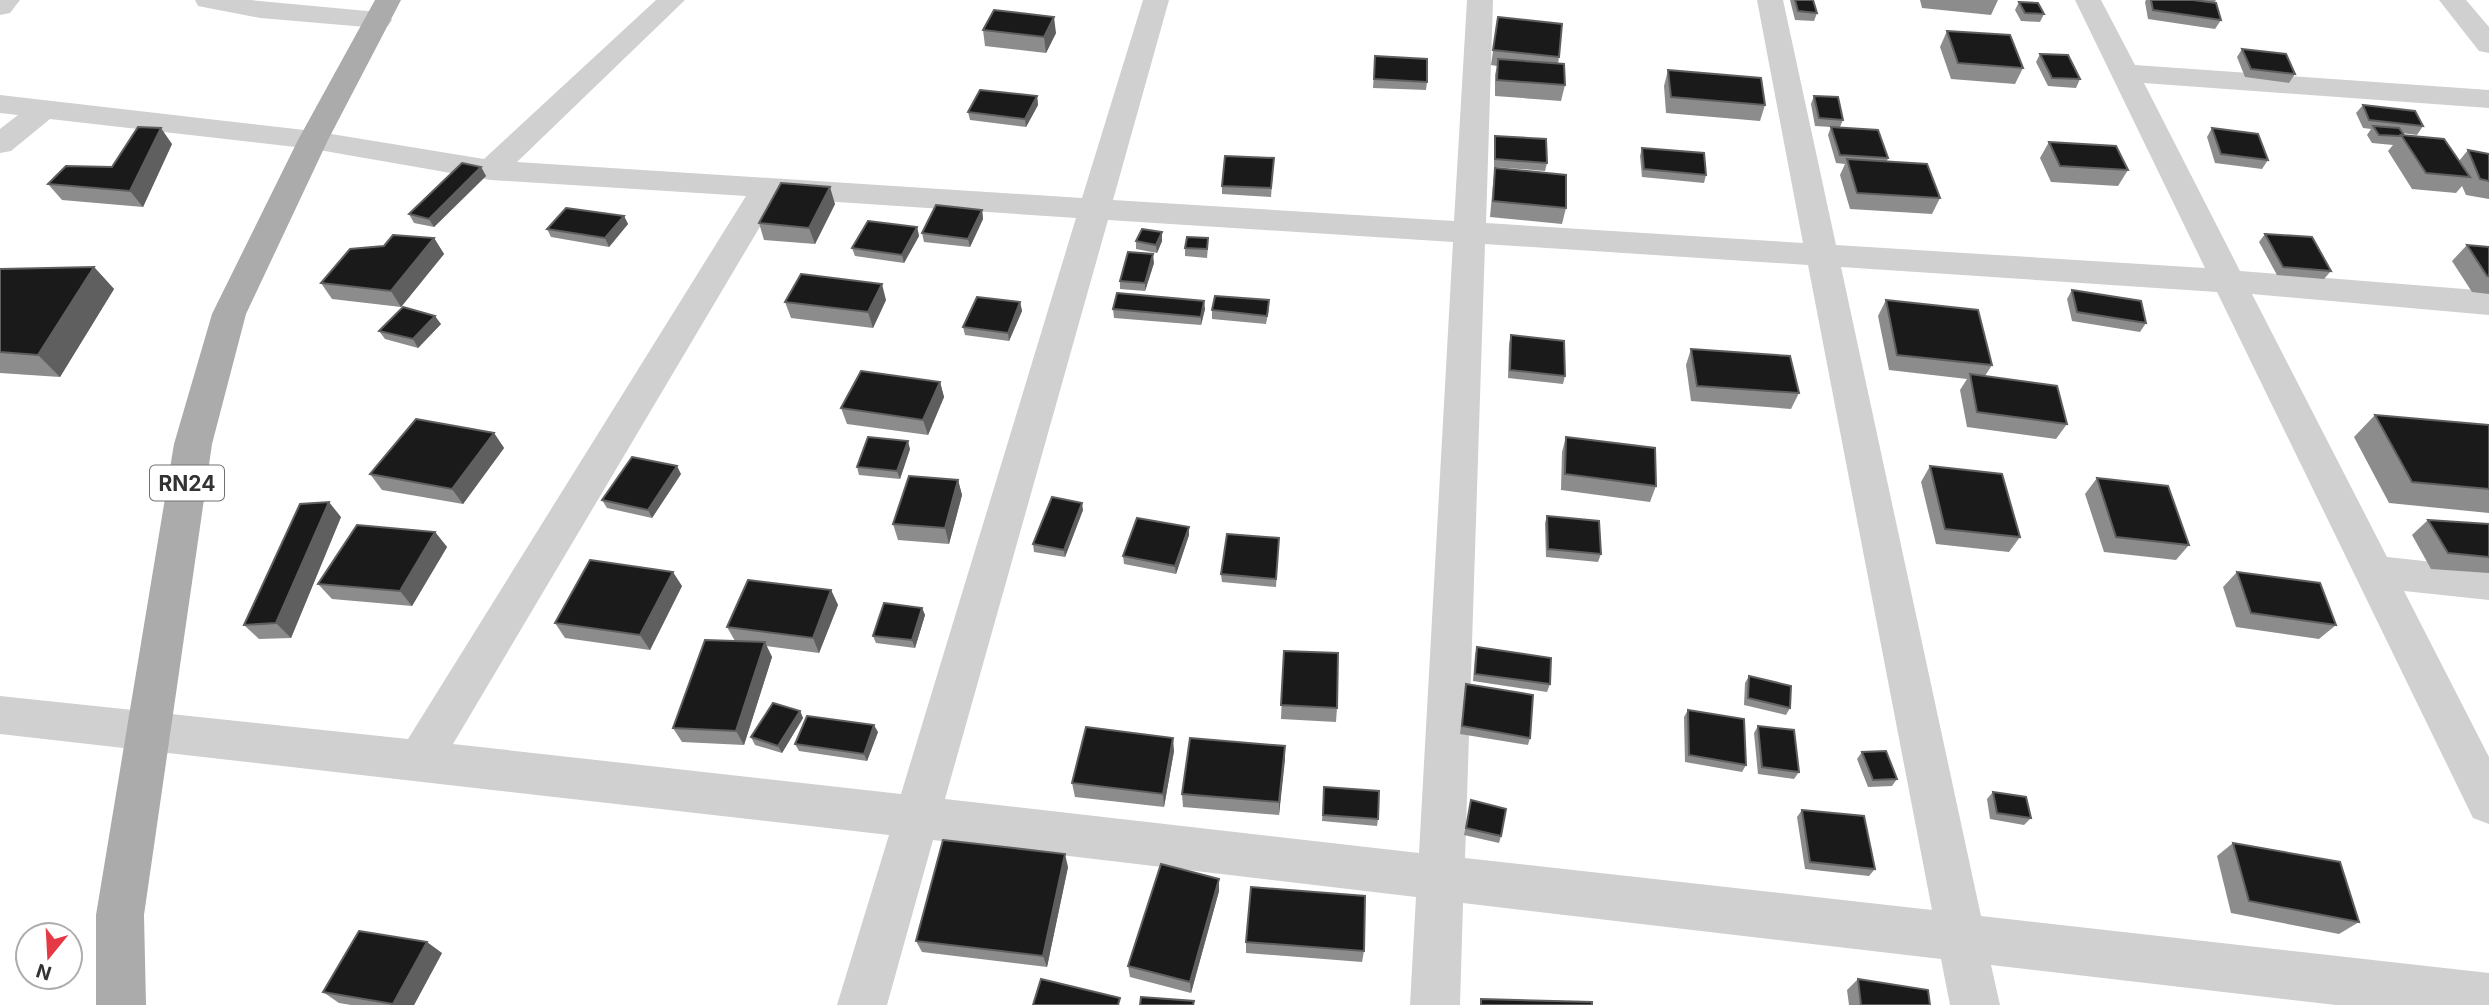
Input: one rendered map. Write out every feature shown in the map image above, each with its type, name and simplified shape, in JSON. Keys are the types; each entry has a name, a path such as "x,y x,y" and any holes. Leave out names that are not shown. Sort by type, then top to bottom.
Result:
{"main road":[{"name":"RN24","path":"121,1005 120,915 194,444 229,314 313,140 383,10"}],"street":[{"path":"0,7 7,0"},
{"path":"208,0 260,10 383,10"},
{"path":"491,170 672,0"},
{"path":"862,1005 1156,0"},
{"path":"1435,1005 1480,0"},
{"path":"1770,0 1975,1005"},
{"path":"2088,0 2489,803"},
{"path":"2452,0 2489,45"},
{"path":"2124,73 2489,99"},
{"path":"0,104 313,140 491,170 2228,281 2489,303"},
{"path":"0,144 44,109"},
{"path":"419,760 767,188"},
{"path":"2374,572 2489,584"},
{"path":"0,715 419,760 2489,998"}],"building":[{"path":"1795,0 1813,0 1817,13 1798,11"},
{"path":"2151,0 2216,3 2221,20 2153,10"},
{"path":"2019,2 2038,3 2044,14 2025,13"},
{"path":"994,10 1054,17 1044,37 983,30"},
{"path":"1498,17 1562,24 1559,57 1493,50"},
{"path":"1947,31 2010,35 2023,68 1958,63"},
{"path":"2242,49 2286,54 2295,74 2251,69"},
{"path":"2040,54 2068,55 2080,79 2052,78"},
{"path":"1375,56 1427,59 1427,82 1374,79"},
{"path":"1498,59 1564,64 1565,85 1497,80"},
{"path":"1668,70 1761,78 1765,105 1671,97"},
{"path":"980,90 1037,96 1025,119 968,112"},
{"path":"1814,96 1838,97 1843,120 1819,118"},
{"path":"2363,105 2415,111 2423,126 2369,120"},
{"path":"2373,126 2399,128 2404,135 2379,135"},
{"path":"138,127 161,128 130,191 48,184 66,166 112,167"},
{"path":"1831,127 1878,130 1888,158 1840,155"},
{"path":"2212,128 2258,134 2268,160 2221,154"},
{"path":"2401,135 2444,139 2470,177 2426,173"},
{"path":"1495,136 1546,139 1547,163 1495,159"},
{"path":"2049,142 2116,146 2128,170 2060,166"},
{"path":"1642,148 1704,153 1706,175 1644,169"},
{"path":"2468,150 2489,154 2489,181 2480,179"},
{"path":"1225,156 1274,158 1271,188 1222,186"},
{"path":"1847,159 1927,164 1940,198 1857,193"},
{"path":"462,163 481,167 429,219 409,214"},
{"path":"1495,168 1566,175 1566,208 1493,201"},
{"path":"781,183 830,187 809,228 759,223"},
{"path":"936,205 982,210 968,239 922,233"},
{"path":"566,208 624,216 605,238 547,229"},
{"path":"868,221 917,227 902,255 852,248"},
{"path":"1142,229 1162,232 1156,245 1136,241"},
{"path":"2265,234 2312,237 2331,271 2283,267"},
{"path":"393,235 434,238 391,291 321,283 350,249 384,246"},
{"path":"1187,237 1208,238 1207,249 1185,248"},
{"path":"2467,245 2489,247 2489,276 2487,276"},
{"path":"1128,252 1153,254 1145,283 1120,281"},
{"path":"94,267 38,355 0,352 0,269"},
{"path":"801,274 882,284 868,312 785,302"},
{"path":"2072,290 2141,301 2146,323 2077,312"},
{"path":"1117,293 1204,301 1201,317 1113,309"},
{"path":"1215,296 1269,300 1267,316 1212,310"},
{"path":"977,297 1020,302 1008,333 963,327"},
{"path":"1886,300 1978,310 1992,365 1897,355"},
{"path":"403,307 435,316 413,339 379,331"},
{"path":"1511,335 1564,341 1565,376 1510,370"},
{"path":"1691,349 1790,356 1799,393 1697,386"},
{"path":"861,371 940,382 923,420 841,408"},
{"path":"1970,374 2057,386 2067,424 1977,412"},
{"path":"2375,415 2489,425 2489,489 2412,482"},
{"path":"416,419 494,433 452,489 370,474"},
{"path":"868,437 908,441 897,471 857,467"},
{"path":"1566,437 1655,448 1656,486 1565,474"},
{"path":"632,457 677,466 648,510 602,500"},
{"path":"1930,466 2002,474 2020,537 1945,529"},
{"path":"909,476 958,480 945,528 893,524"},
{"path":"2097,478 2168,486 2189,545 2116,537"},
{"path":"1052,497 1082,503 1064,550 1033,544"},
{"path":"329,502 276,623 244,625 300,504"},
{"path":"1547,516 1599,521 1601,554 1548,549"},
{"path":"1137,518 1189,527 1175,566 1123,556"},
{"path":"2428,520 2489,524 2489,557 2448,553"},
{"path":"357,525 435,532 400,591 318,584"},
{"path":"1227,534 1279,538 1276,579 1221,574"},
{"path":"590,560 673,572 640,635 555,623"},
{"path":"2237,572 2320,583 2336,625 2251,613"},
{"path":"748,580 831,590 813,638 727,627"},
{"path":"884,603 922,608 912,640 873,636"},
{"path":"705,640 765,642 736,731 673,728"},
{"path":"1477,647 1551,658 1550,684 1475,674"},
{"path":"1284,651 1338,653 1337,708 1281,705"},
{"path":"1749,676 1791,686 1790,708 1748,698"},
{"path":"1466,684 1533,695 1530,738 1462,726"},
{"path":"773,703 800,711 778,746 751,737"},
{"path":"1688,710 1744,719 1746,765 1689,755"},
{"path":"807,716 874,725 864,754 795,744"},
{"path":"1758,726 1794,730 1799,772 1762,767"},
{"path":"1086,727 1173,738 1163,794 1072,783"},
{"path":"1190,738 1285,746 1279,802 1182,794"},
{"path":"1886,751 1897,779 1873,780 1862,752"},
{"path":"1324,787 1379,791 1378,819 1323,815"},
{"path":"1993,792 2026,797 2031,818 1997,813"},
{"path":"1471,800 1506,809 1501,836 1466,828"},
{"path":"1802,810 1864,816 1875,869 1810,862"},
{"path":"943,840 1065,854 1043,956 916,941"},
{"path":"2233,843 2340,862 2359,922 2249,901"},
{"path":"1161,864 1219,879 1190,982 1128,966"},
{"path":"1251,887 1365,896 1364,951 1246,942"},
{"path":"359,931 427,942 393,1004 323,992"},
{"path":"1041,979 1120,998 1118,1005 1033,1005"},
{"path":"1858,979 1928,990 1930,1005 1861,1005"},
{"path":"1141,997 1194,1001 1193,1005 1140,1005"},
{"path":"1481,999 1592,1002 1592,1005 1481,1005"}]}
